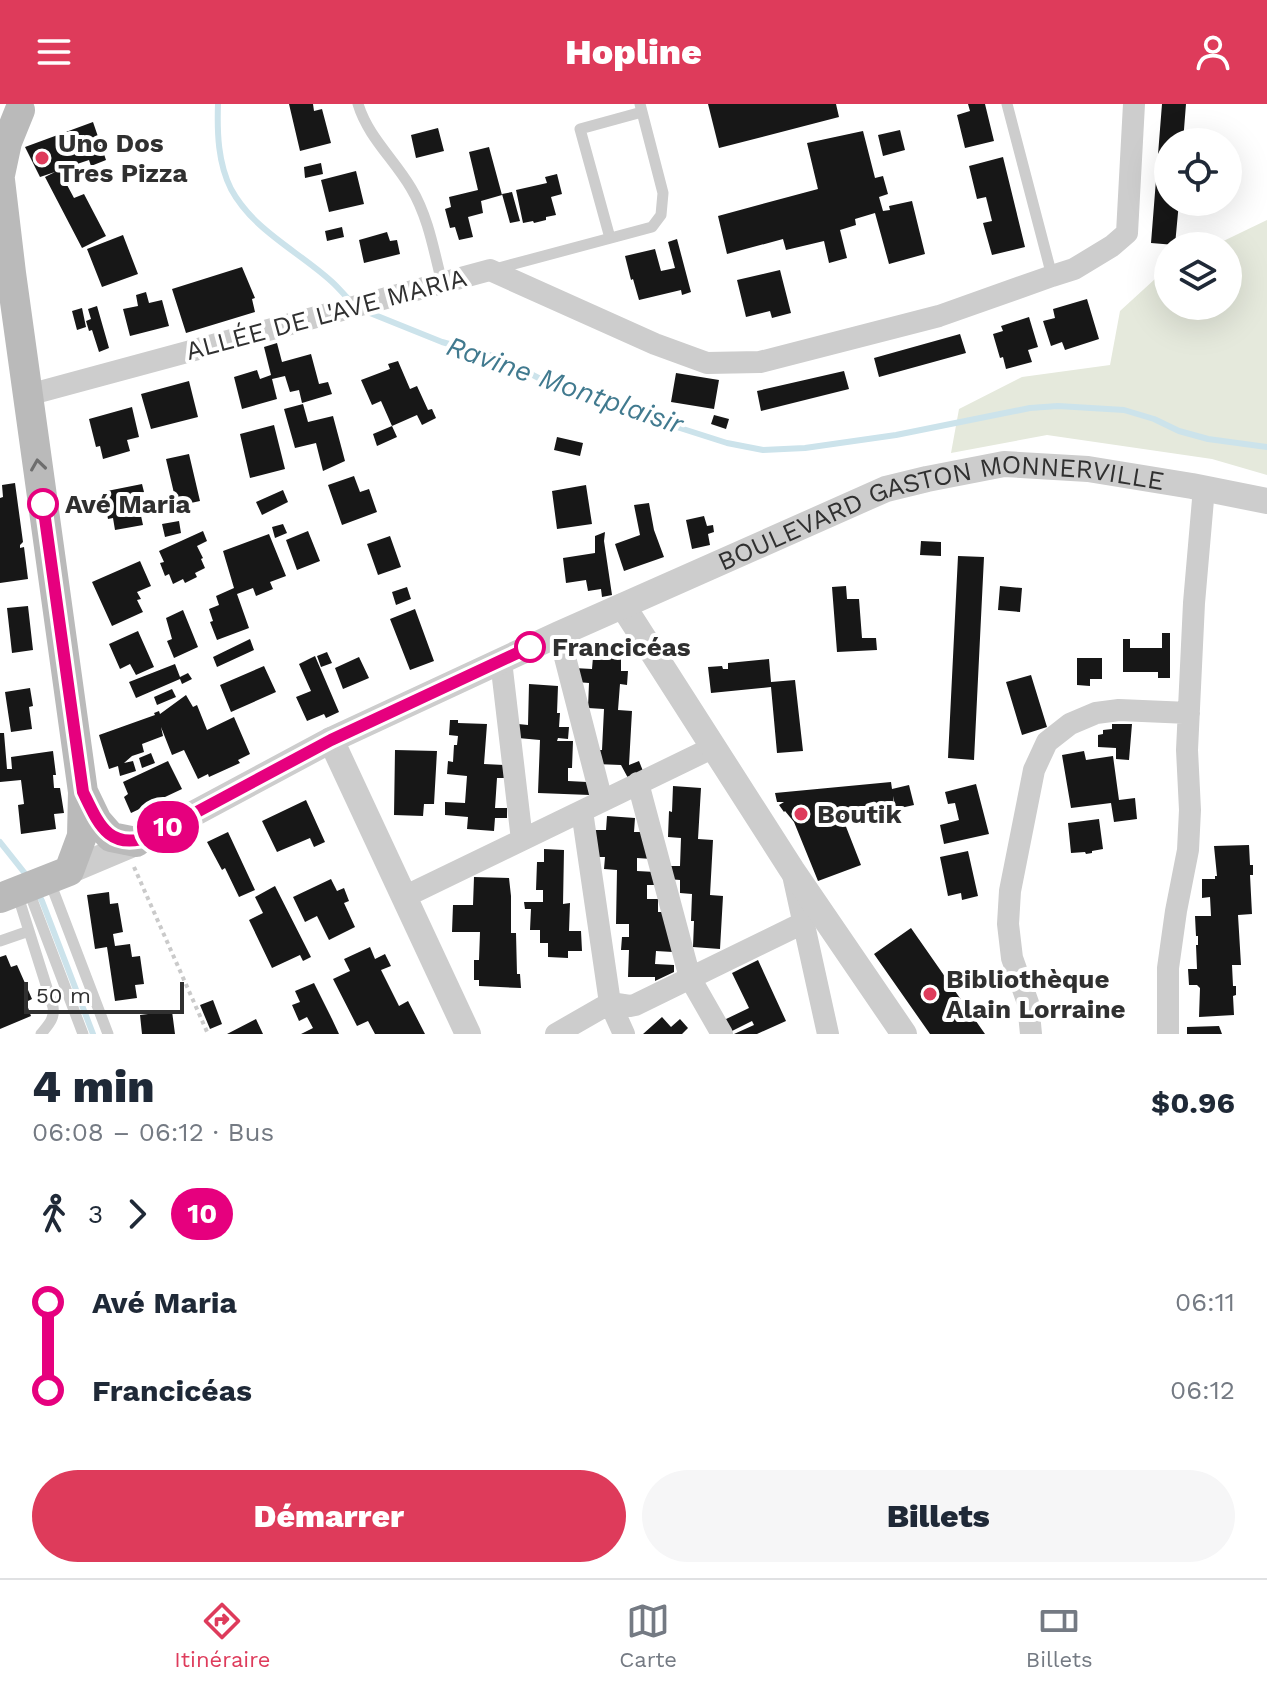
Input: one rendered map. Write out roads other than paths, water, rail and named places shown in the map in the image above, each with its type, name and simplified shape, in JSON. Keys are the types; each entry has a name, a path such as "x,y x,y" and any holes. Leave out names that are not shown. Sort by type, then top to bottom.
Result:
{"main road":[{"path":"23,109 7,142 0,177 83,792 82,836 31,886"},
{"path":"83,792 97,821 111,837 130,844"}],"street":[{"name":"ALLÉE DE L'AVE MARIA","path":"28,395 490,270 655,344 707,363 760,362 939,316 1074,269 1127,233 1134,104"},
{"name":"BOULEVARD GASTON MONNERVILLE","path":"31,886 152,836 331,740 559,634 886,489 1004,464 1088,469 1267,501"},
{"path":"1168,1034 1168,968 1188,850 1187,750 1194,603 1204,488"},
{"path":"623,606 792,870 904,1034"},
{"path":"559,634 592,806 610,1003 624,1034"},
{"path":"501,661 522,840"},
{"path":"1031,1034 1028,1003 1012,958 1008,924 1010,891 1034,770 1047,742 1070,724 1096,713 1119,710 1189,713"},
{"path":"331,740 468,1034"},
{"path":"404,897 714,747"},
{"path":"638,783 690,978 722,1034"},
{"path":"792,870 828,1034"},
{"path":"556,1034 610,1003 635,1005 803,923"}],"lane":[{"path":"358,104 375,139 414,191 427,225 442,283"},
{"path":"1007,104 1052,276"},
{"path":"490,270 652,227 661,215 663,193 641,108 580,129 610,238"},
{"path":"31,886 29,931 54,1014 41,1034"},
{"path":"31,886 83,1034"},
{"path":"31,886 108,1034"},
{"path":"0,941 29,931"}],"waterway":[{"name":"Ravine Montplaisir","path":"218,104 221,158 231,189 240,203 264,228 331,281 352,303"},
{"name":"Ravine Montplaisir","path":"365,311 442,342 500,358 556,387 586,398 727,443 763,450 805,448 896,435 1030,408 1058,406 1124,410 1208,439 1267,447"},
{"path":"0,842 27,876"},
{"path":"37,892 93,1034"}],"place":[{"name":"Uno Dos Tres Pizza","path":"42,158"},
{"name":"Avé Maria","path":"43,504"},
{"name":"Francicéas","path":"530,647"},
{"name":"Boutik","path":"801,814"},
{"name":"Bibliothèque Alain Lorraine","path":"930,994"}]}
